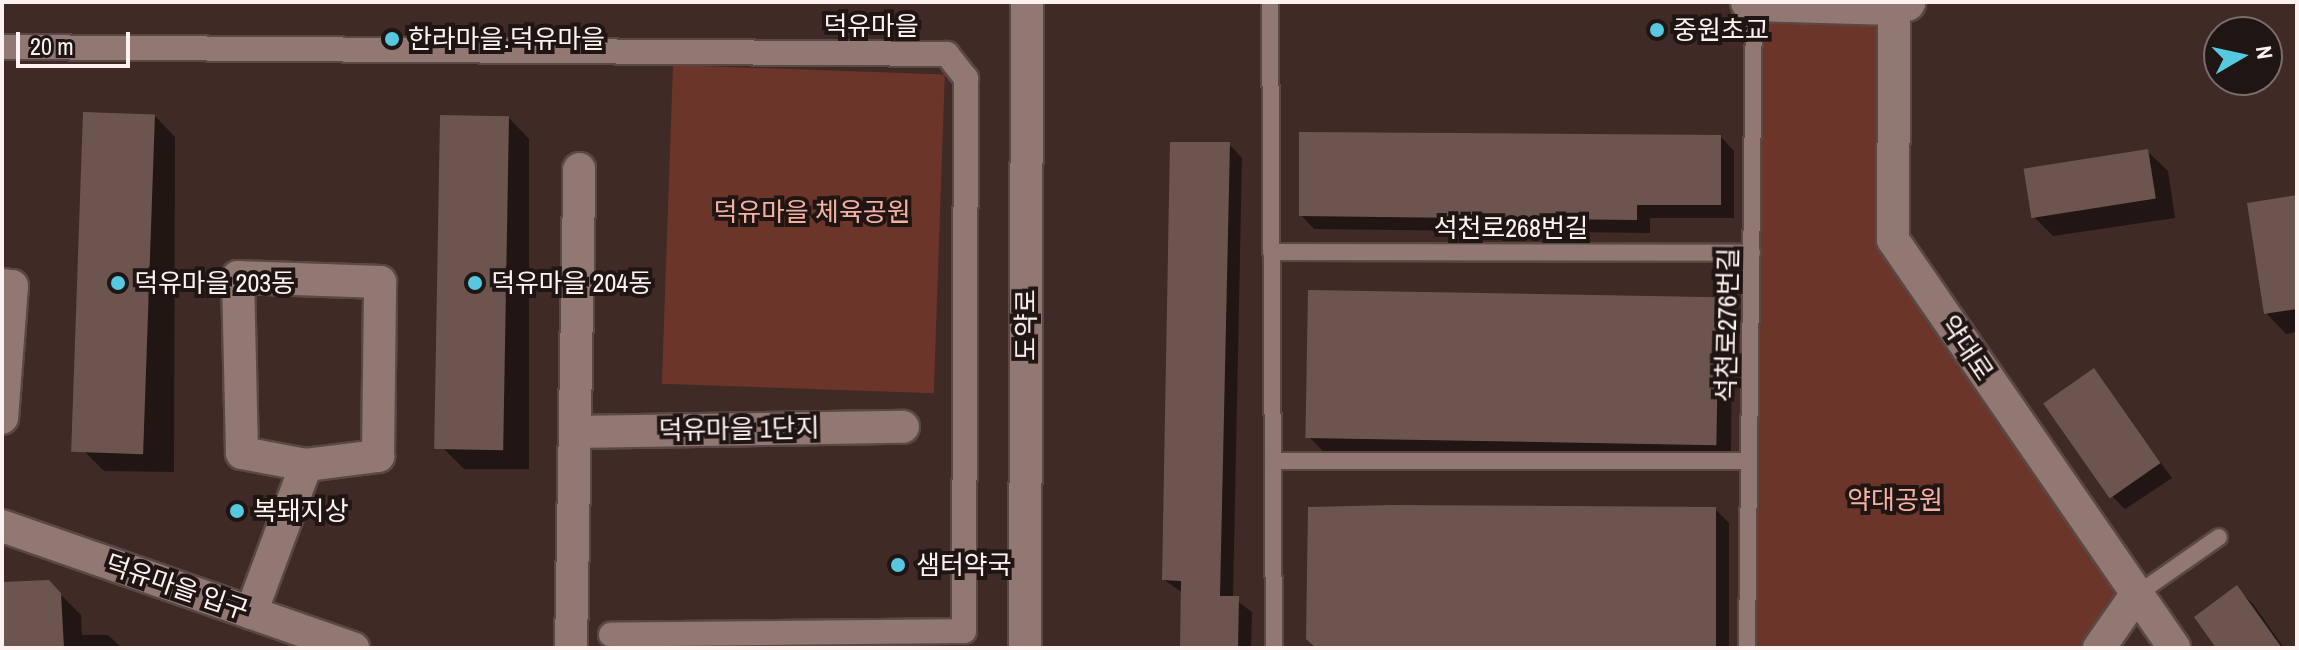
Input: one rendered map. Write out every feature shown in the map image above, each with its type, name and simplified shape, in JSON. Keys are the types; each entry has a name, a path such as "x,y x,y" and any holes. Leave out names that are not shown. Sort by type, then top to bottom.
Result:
{"street":[{"name":"도약로","path":"1025,648 1027,2"},
{"path":"1752,2 1900,4"},
{"name":"약대로","path":"1900,4 1893,240 2174,648"},
{"name":"덕유마을","path":"2,47 947,54 966,78 964,631 611,635"},
{"path":"571,648 579,169"},
{"path":"238,277 380,282 378,456 306,465 242,453 238,277"},
{"path":"2,285 12,286 2,418"},
{"name":"덕유마을 1단지","path":"575,432 903,427"},
{"path":"251,613 306,465"},
{"name":"덕유마을 입구","path":"2,526 353,648"},
{"path":"2099,648 2136,595"}],"lane":[{"path":"1270,2 1274,648"},
{"name":"석천로276번길","path":"1747,648 1752,2"},
{"name":"석천로268번길","path":"1271,252 1752,253"},
{"path":"1273,461 1749,461"},
{"path":"2136,595 2219,537"}],"green space":[{"name":"약대공원","path":"1754,2 1894,6 1893,240 2136,595 2099,648 1747,648"},
{"name":"덕유마을 체육공원","path":"673,65 945,74 934,393 662,384"}],"building":[{"name":"덕유마을 203동","path":"83,112 155,115 143,454 71,452"},
{"name":"덕유마을 204동","path":"440,115 509,116 503,450 434,449"},
{"path":"1299,132 1721,135 1721,205 1637,205 1637,220 1299,216"},
{"path":"1170,142 1230,142 1220,596 1239,596 1238,648 1180,648 1181,581 1162,580"},
{"path":"2148,149 2156,198 2031,218 2024,169"},
{"path":"2297,195 2297,309 2264,314 2247,203"},
{"path":"1308,290 1719,297 1716,445 1305,438"},
{"path":"2094,368 2161,463 2110,499 2043,404"},
{"path":"1308,507 1716,507 1716,648 1316,648 1306,639"},
{"path":"49,580 61,593 64,648 2,648 2,582"},
{"path":"2237,585 2282,648 2216,648 2194,617"}],"place":[{"name":"중원초교","path":"1657,30"},
{"name":"한라마을.덕유마을","path":"392,39"},
{"name":"덕유마을 203동","path":"118,283"},
{"name":"덕유마을 204동","path":"475,283"},
{"name":"복돼지상","path":"237,511"},
{"name":"샘터약국","path":"898,565"}]}
